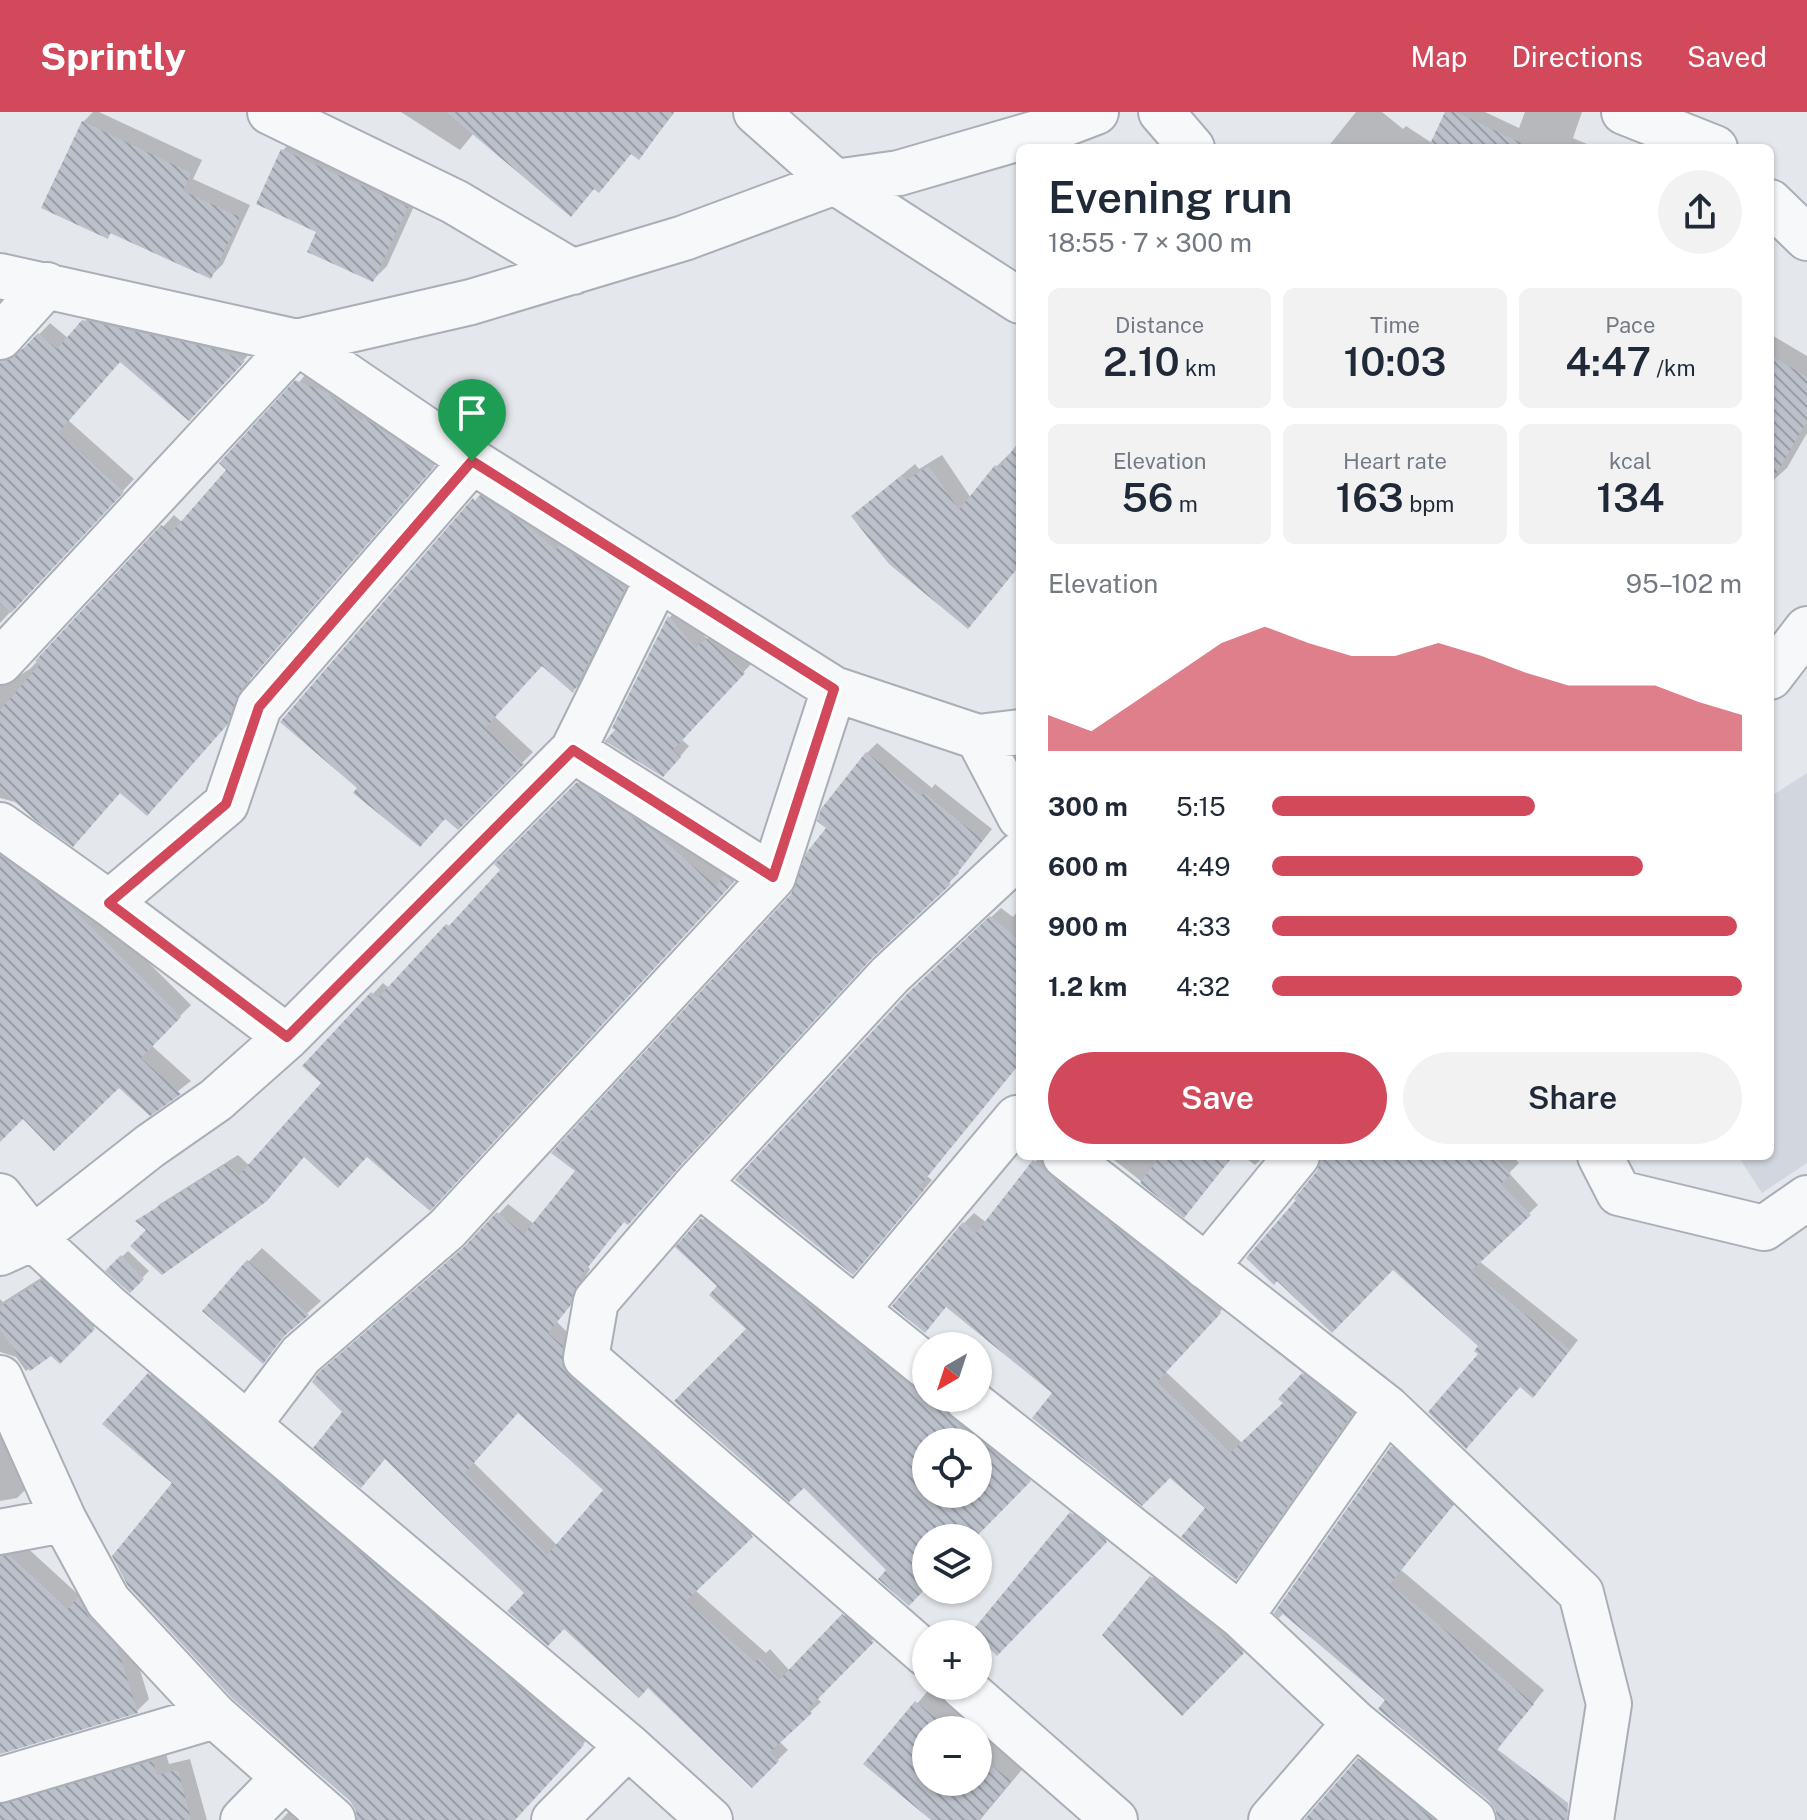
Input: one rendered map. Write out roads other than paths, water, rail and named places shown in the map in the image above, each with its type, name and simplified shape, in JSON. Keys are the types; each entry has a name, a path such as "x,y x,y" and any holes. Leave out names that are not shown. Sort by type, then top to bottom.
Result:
{"street":[{"path":"270,112 455,202 573,272"},
{"path":"756,112 835,182 1016,298"},
{"path":"0,662 297,342 471,302 684,238 835,182 899,173 1054,128 1096,112"},
{"path":"1161,112 1189,144"},
{"path":"1624,112 1705,144"},
{"path":"1774,193 1807,217"},
{"path":"1774,206 1807,238"},
{"path":"0,276 297,342 472,461 834,689 999,734 1016,801"},
{"path":"0,337 47,285"},
{"path":"109,903 226,804 259,707 472,461"},
{"path":"16,1245 216,1100 287,1037 573,750 657,580"},
{"path":"1774,672 1807,629"},
{"path":"248,1425 301,1355 447,1229 773,877 834,689"},
{"path":"573,750 773,877"},
{"path":"0,825 287,1037"},
{"path":"912,1642 586,1358 596,1301 698,1183 890,975 1016,858"},
{"path":"856,1310 1016,1122"},
{"path":"1070,1160 1387,1408 1581,1593 1609,1704 1591,1820"},
{"path":"1206,1267 1294,1160"},
{"path":"1602,1160 1619,1193 1764,1228 1807,1198"},
{"path":"698,1183 912,1355"},
{"path":"0,1196 16,1245 107,1306 628,1746 710,1820"},
{"path":"0,1378 64,1520 108,1601 215,1716 333,1820"},
{"path":"1241,1616 1387,1408"},
{"path":"984,1412 1241,1616 1355,1723 1473,1820"},
{"path":"0,1532 64,1520"},
{"path":"978,1700 1115,1820"},
{"path":"0,1780 215,1716"},
{"path":"1271,1820 1355,1723"},
{"path":"554,1820 628,1746"},
{"path":"243,1820 284,1778"}]}
